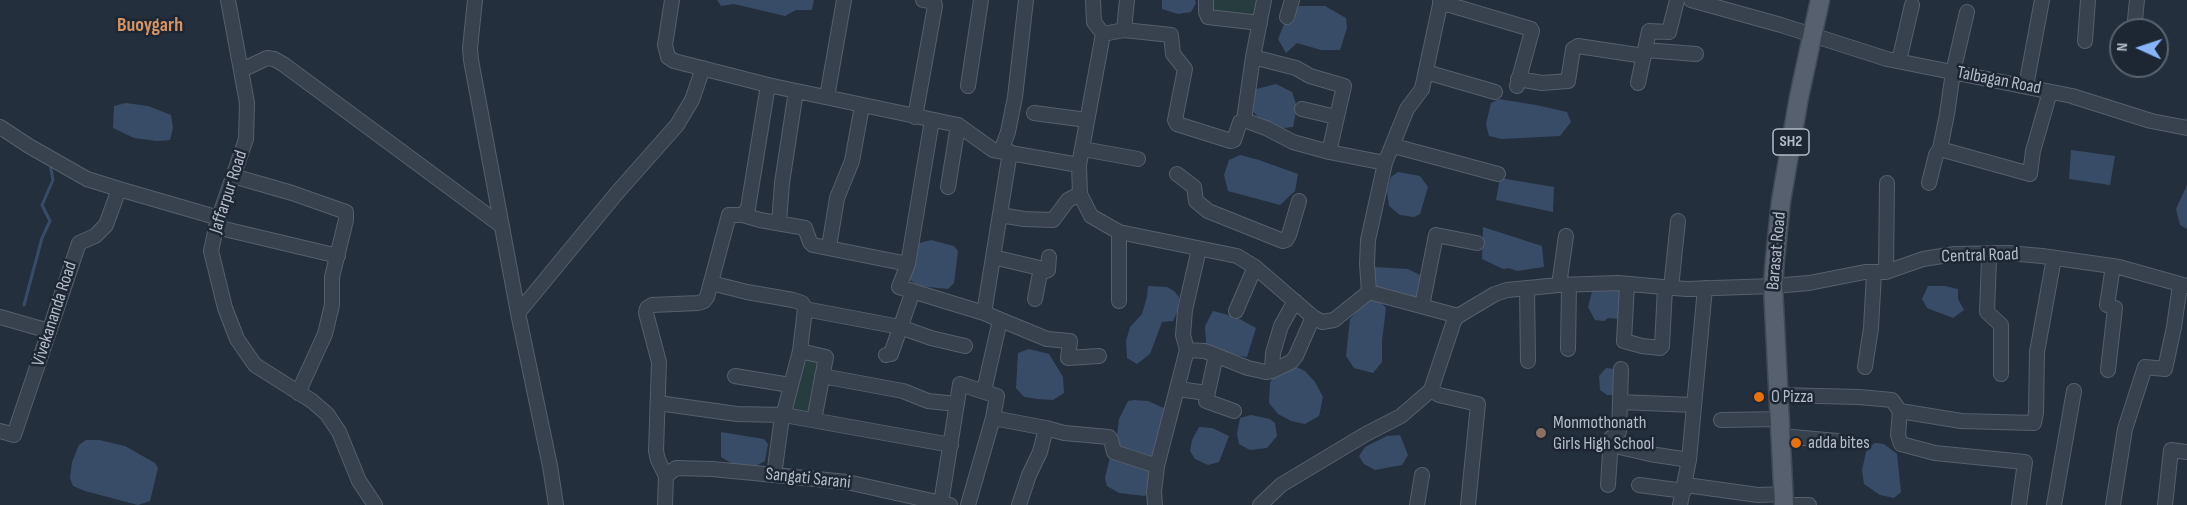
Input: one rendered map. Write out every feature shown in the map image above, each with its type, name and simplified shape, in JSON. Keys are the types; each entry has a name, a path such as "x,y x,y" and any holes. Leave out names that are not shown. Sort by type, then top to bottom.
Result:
{"main road":[{"name":"Barasat Road","path":"1787,501 1773,286 1781,201 1820,0"}],"street":[{"name":"Jaffarpur Road","path":"228,0 247,104 246,139 217,223 211,251 225,308 237,339 255,365 327,414 339,432 359,481 375,505"},
{"path":"475,0 471,60 556,505"},
{"path":"672,0 665,52 674,61 768,85 958,125 993,150 1079,165"},
{"path":"827,98 844,0"},
{"path":"915,117 935,6 934,2 923,0"},
{"path":"968,86 981,0"},
{"path":"984,313 1000,215 1005,151 1021,60 1026,0"},
{"path":"1093,0 1094,22 1103,34 1079,165 1080,194 1091,216 1119,232 1237,256 1256,267 1313,317 1322,322 1334,320 1369,292"},
{"path":"1124,30 1127,0"},
{"path":"1206,0 1208,17 1260,23"},
{"path":"1103,34 1124,30 1171,35 1173,54 1184,67 1185,72 1176,123 1231,141 1234,140 1240,122 1244,120 1264,0"},
{"path":"1287,18 1292,0"},
{"path":"1638,83 1649,31 1670,31 1677,0"},
{"name":"Talbagan Road","path":"1691,0 1706,2 1899,61 2026,86 2151,121 2186,125"},
{"path":"2026,86 2042,0"},
{"path":"2085,41 2088,0"},
{"path":"2135,18 2137,0"},
{"path":"1369,292 1368,240 1385,163 1394,146 1407,109 1422,89 1440,1 1531,29 1517,83 1567,82 1575,46 1645,53 1696,54"},
{"path":"1899,61 1911,5"},
{"path":"1929,183 1936,155 1940,149 1953,72 1967,12"},
{"path":"1253,57 1288,66 1310,76 1344,86 1329,152"},
{"path":"242,70 267,58 283,64 502,226"},
{"path":"518,313 616,194 677,125 692,100 703,68"},
{"path":"1426,72 1495,92"},
{"path":"743,215 748,208 768,85"},
{"path":"779,223 782,183 796,91"},
{"path":"1940,149 2030,174 2033,151 2050,92"},
{"path":"829,247 837,198 852,161 862,106"},
{"path":"1302,109 1336,117"},
{"path":"1034,113 1088,120"},
{"path":"932,120 908,264 899,287 984,313 1047,339 1070,341 1068,358 1099,356"},
{"path":"1244,120 1293,142 1385,163"},
{"path":"948,187 958,125"},
{"path":"0,127 87,179 217,223 338,256"},
{"path":"1394,146 1498,174"},
{"path":"1083,149 1138,159"},
{"path":"1177,174 1194,188 1196,201 1208,211 1283,241 1289,235 1299,201"},
{"path":"233,176 292,192 345,211 346,220 331,285 332,305 325,334 298,393"},
{"path":"1865,367 1880,272 1887,183"},
{"name":"Vivekananda Road","path":"0,430 14,435 79,243 95,236 106,225 119,189"},
{"path":"1000,215 1053,220 1068,200 1080,194"},
{"path":"665,505 666,476 656,451 659,362 647,321 647,308 657,304 704,301 729,215 743,215 805,228 811,243 908,264"},
{"path":"1627,284 1624,340 1642,346 1660,348 1678,221"},
{"path":"1119,232 1119,301"},
{"path":"1422,306 1436,235 1478,243"},
{"path":"1566,236 1564,285 1568,349"},
{"path":"1155,505 1157,466 1187,351 1183,335 1185,310 1199,249"},
{"path":"1994,253 1989,259 1987,312 2001,325 2001,374"},
{"name":"Central Road","path":"1458,316 1495,294 1507,290 1564,285 1627,284 1668,288 1773,286 1809,283 1865,272 1880,272 1923,259 1955,254 1994,253 2113,266 2183,285"},
{"path":"993,257 1048,263 1040,273 1035,299"},
{"path":"1900,411 1961,421 2034,423 2037,352 2054,258"},
{"path":"2108,370 2115,308 2107,305 2113,266"},
{"path":"1236,311 1256,267"},
{"path":"711,283 793,300 802,303 805,309 800,351 790,385 774,475"},
{"path":"2113,505 2125,429 2145,367 2165,369 2183,285"},
{"path":"1527,288 1528,361"},
{"path":"1680,505 1689,460 1705,288"},
{"path":"886,355 891,354 913,291"},
{"path":"1260,505 1281,485 1366,434 1401,416 1431,390 1454,321 1458,316 1369,292"},
{"path":"1272,371 1273,353 1281,326 1295,301"},
{"path":"805,309 900,327 931,338 965,346"},
{"path":"0,317 49,331"},
{"path":"1187,351 1205,351 1248,368 1272,371 1291,362 1296,356 1313,317"},
{"path":"984,391 1000,320"},
{"path":"800,351 826,357 814,420"},
{"path":"1216,355 1206,401 1234,411"},
{"path":"1608,485 1611,438 1619,432 1621,369"},
{"path":"735,376 790,385"},
{"path":"822,376 903,391 928,401 957,404"},
{"path":"946,504 960,384 997,396 968,505"},
{"path":"1178,388 1207,393"},
{"path":"1431,390 1439,395 1478,405 1468,505"},
{"path":"2054,505 2074,391"},
{"path":"1779,395 1892,400 1900,411 1898,435 1900,444 1935,453 2025,462 2019,505"},
{"path":"1620,402 1693,405"},
{"path":"658,403 737,414 784,415 951,446"},
{"path":"993,418 1064,433 1108,437 1114,452 1157,466"},
{"path":"1721,420 1781,427 1837,441"},
{"path":"1019,505 1040,452 1046,428"},
{"path":"1611,444 1650,454 1689,460"},
{"path":"2165,505 2171,450 2187,452"},
{"name":"Sangati Sarani","path":"666,476 676,468 847,482 946,504"},
{"path":"1417,505 1422,476"},
{"path":"1639,485 1758,495 1809,505"}],"green space":[{"path":"1203,0 1263,0 1258,24 1202,13"},
{"path":"800,352 823,359 812,417 787,413"}],"water":[{"path":"717,0 814,0 812,10 796,10 785,16 734,4 721,6"},
{"path":"1162,0 1195,0 1196,3 1191,12 1178,14 1162,9"},
{"path":"1299,6 1325,6 1346,18 1347,28 1340,50 1321,50 1297,43 1286,53 1278,39 1284,24"},
{"path":"1276,84 1292,92 1297,107 1293,127 1282,128 1263,121 1251,110 1252,98 1256,89"},
{"path":"1499,99 1567,112 1571,122 1560,136 1502,139 1489,136 1486,124 1491,103"},
{"path":"126,103 148,106 171,115 173,128 170,140 134,138 113,128 114,106"},
{"path":"2071,150 2115,156 2110,185 2069,179"},
{"path":"1240,155 1298,174 1295,191 1280,205 1228,191 1224,175 1229,160"},
{"path":"1398,172 1420,176 1428,187 1420,214 1414,217 1400,215 1389,206 1387,191 1391,177"},
{"path":"1500,178 1554,187 1553,212 1496,200"},
{"path":"2187,185 2187,229 2180,225 2176,209"},
{"path":"1483,227 1542,246 1544,267 1517,271 1509,268 1503,269 1482,259"},
{"path":"931,240 954,246 958,251 954,283 948,289 918,286 910,280 916,244"},
{"path":"1374,267 1408,269 1420,275 1419,293 1416,300 1382,292 1374,284"},
{"path":"1148,286 1167,287 1174,291 1179,297 1178,310 1173,321 1162,322 1150,354 1137,364 1127,358 1126,341 1130,327 1142,314"},
{"path":"1928,286 1958,289 1958,299 1964,310 1953,318 1927,308 1922,299"},
{"path":"1617,287 1622,296 1621,319 1595,320 1588,307 1593,288"},
{"path":"1368,300 1379,300 1386,308 1382,362 1373,373 1354,368 1346,356 1350,319"},
{"path":"1213,311 1236,317 1256,328 1247,357 1214,351 1206,343 1205,326"},
{"path":"1029,349 1049,354 1063,377 1064,393 1053,400 1024,397 1016,388 1018,353"},
{"path":"1292,365 1305,371 1315,382 1323,397 1319,416 1305,424 1291,421 1278,414 1269,403 1270,383 1274,375"},
{"path":"1606,368 1614,369 1617,375 1614,395 1607,395 1600,390 1599,376"},
{"path":"1128,401 1148,401 1168,410 1155,460 1115,451 1119,419"},
{"path":"1251,415 1270,419 1275,423 1277,436 1267,448 1250,450 1239,444 1237,434 1240,418"},
{"path":"1199,427 1212,428 1229,436 1219,462 1208,465 1195,459 1190,451 1192,440"},
{"path":"721,432 764,439 768,444 765,461 754,467 734,465 721,457"},
{"path":"1400,435 1408,455 1402,465 1375,470 1364,464 1359,456 1365,447 1387,436"},
{"path":"86,440 99,440 125,446 155,463 158,468 150,501 138,505 73,486 70,478 72,462 79,445"},
{"path":"1875,443 1884,444 1897,454 1901,492 1894,498 1880,495 1864,484 1862,470 1867,448"},
{"path":"1110,457 1147,466 1152,475 1151,488 1145,496 1119,493 1107,486 1105,478"}],"waterway":[{"path":"24,305 42,238 50,221 42,205 53,180 50,164 47,163"}],"place":[{"name":"O Pizza","path":"1759,397"},
{"name":"Monmothonath Girls High School","path":"1541,433"},
{"name":"adda bites","path":"1796,443"}],"district":[{"name":"Buoygarh","path":"150,26"}]}
